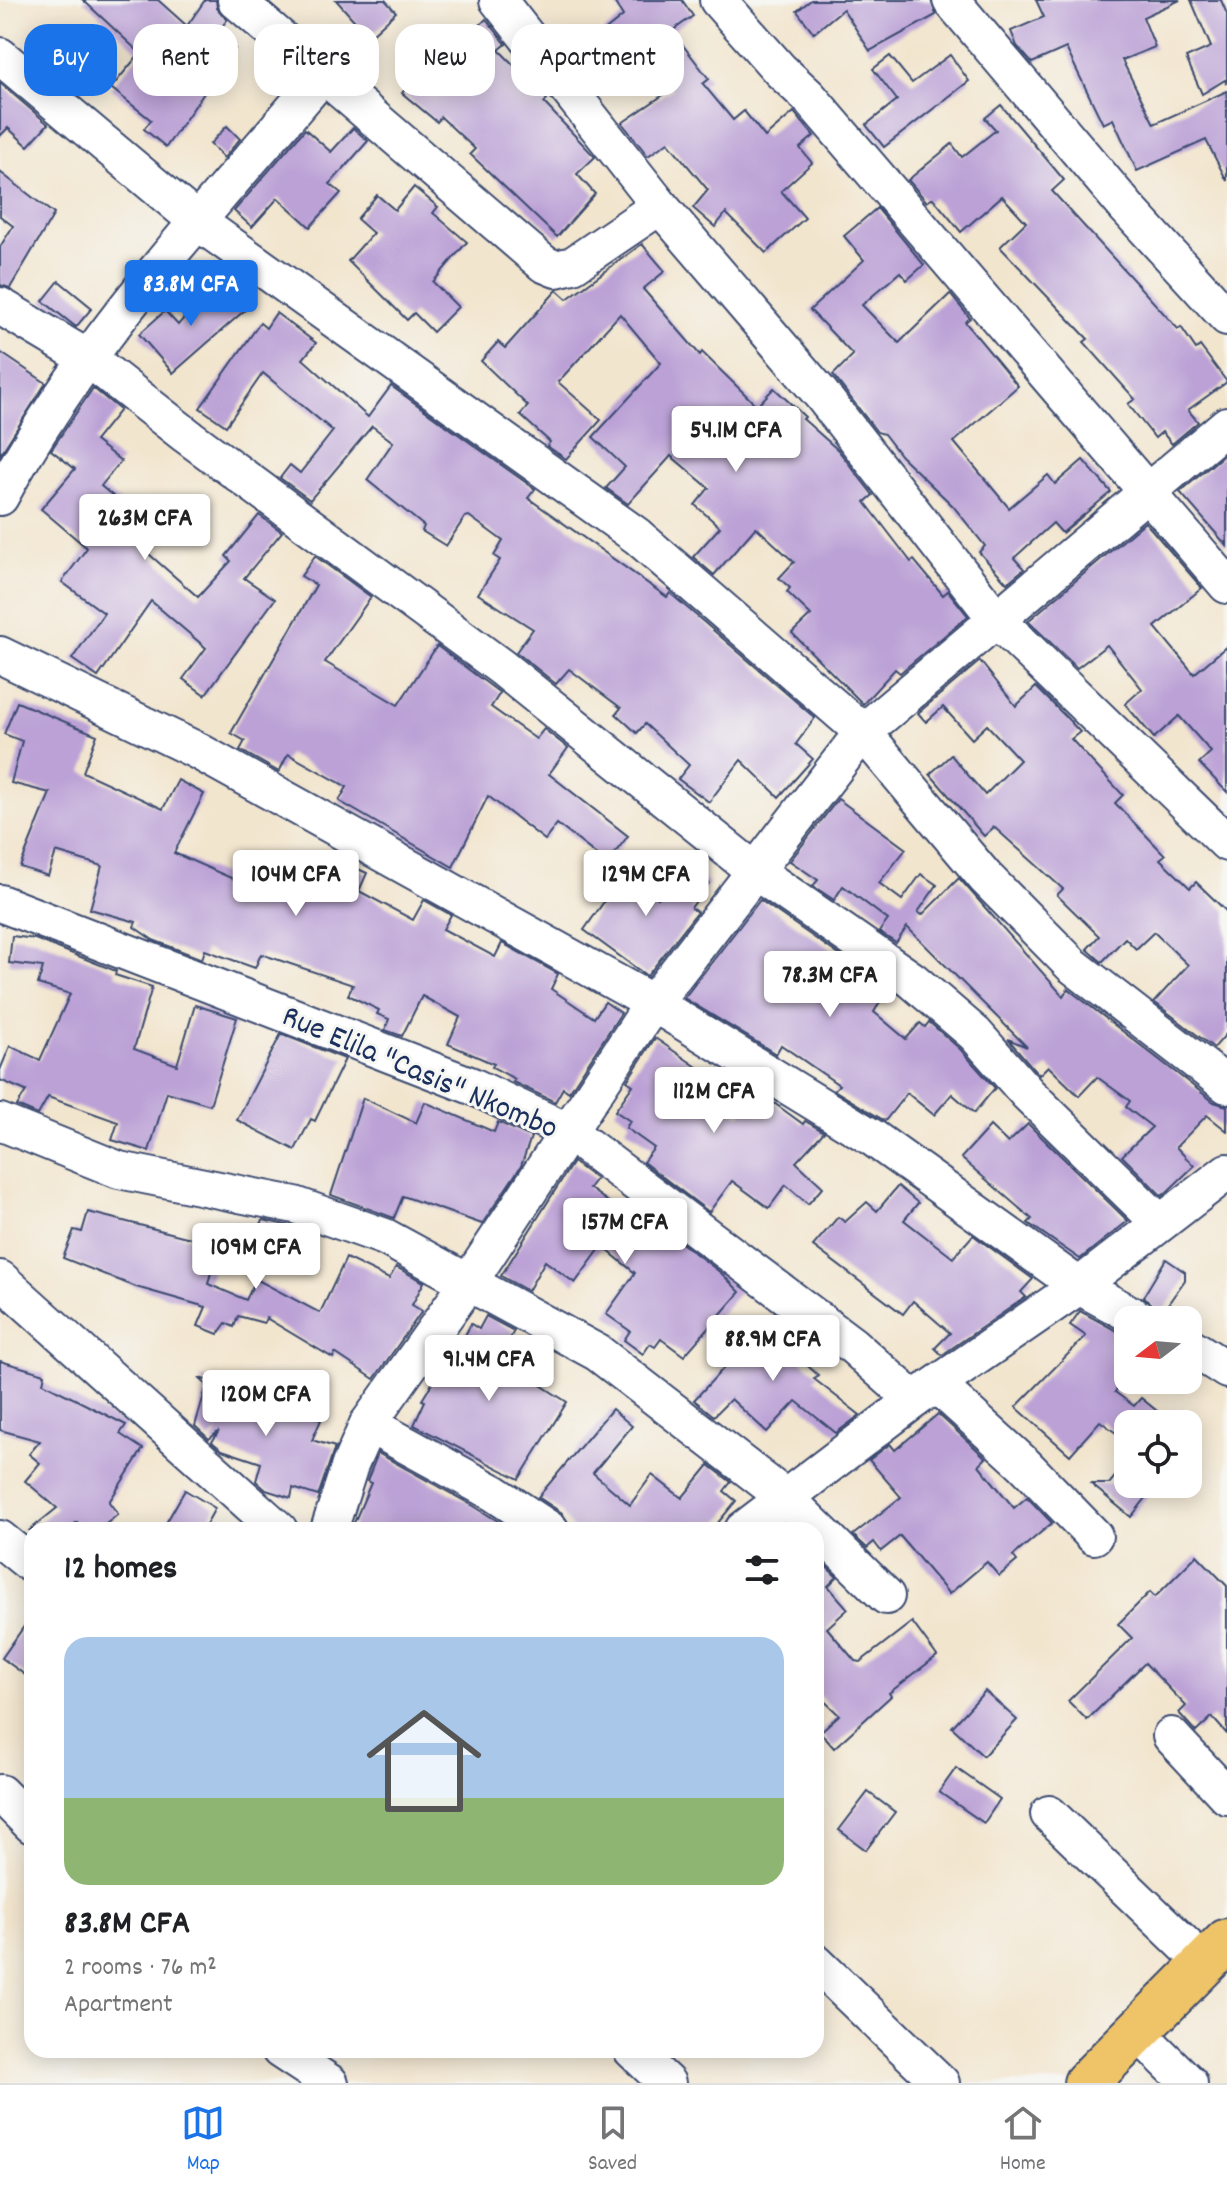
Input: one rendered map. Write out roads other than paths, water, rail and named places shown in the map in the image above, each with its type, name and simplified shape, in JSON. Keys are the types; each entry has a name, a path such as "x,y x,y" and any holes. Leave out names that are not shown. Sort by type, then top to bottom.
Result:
{"highway":[{"path":"1086,2083 1216,1953"}],"street":[{"path":"236,0 264,24"},
{"path":"498,0 660,206 821,394 997,620 1227,843"},
{"path":"718,0 780,70 809,97 1227,585"},
{"path":"966,4 1127,208 1227,317"},
{"path":"0,56 198,222 364,344 599,507 863,732 985,877 1072,965 1227,1085"},
{"path":"0,497 19,462 89,359 198,222 305,96"},
{"path":"348,96 544,264 556,269 573,265 660,206"},
{"path":"0,306 89,359 186,435 501,667 755,871 912,980 975,1034 1028,1094 1160,1223"},
{"path":"332,1522 350,1465 368,1424 469,1282 653,1003 863,732 1146,490 1227,425"},
{"path":"0,655 196,750 653,1003 873,1138 1079,1286 1115,1306"},
{"name":"Rue Elila \"Casis\" Nkombo","path":"0,903 472,1086 567,1131 852,1345 926,1392 1024,1464 1094,1536"},
{"path":"0,1122 119,1170 295,1205 385,1237 598,1353 786,1498 810,1522"},
{"path":"754,1522 926,1392 1079,1286 1227,1172"},
{"path":"0,1279 270,1522"},
{"path":"1202,1354 1227,1370"},
{"path":"368,1424 494,1493 538,1522"},
{"path":"824,1535 886,1596"},
{"path":"0,1539 24,1558"},
{"path":"1171,1736 1227,1796"},
{"path":"0,1793 24,1817"},
{"path":"1049,1814 1216,1953"},
{"path":"824,1971 941,2083"},
{"path":"1138,2033 1189,2083"},
{"path":"292,2058 330,2083"},
{"path":"640,2058 667,2083"}]}
